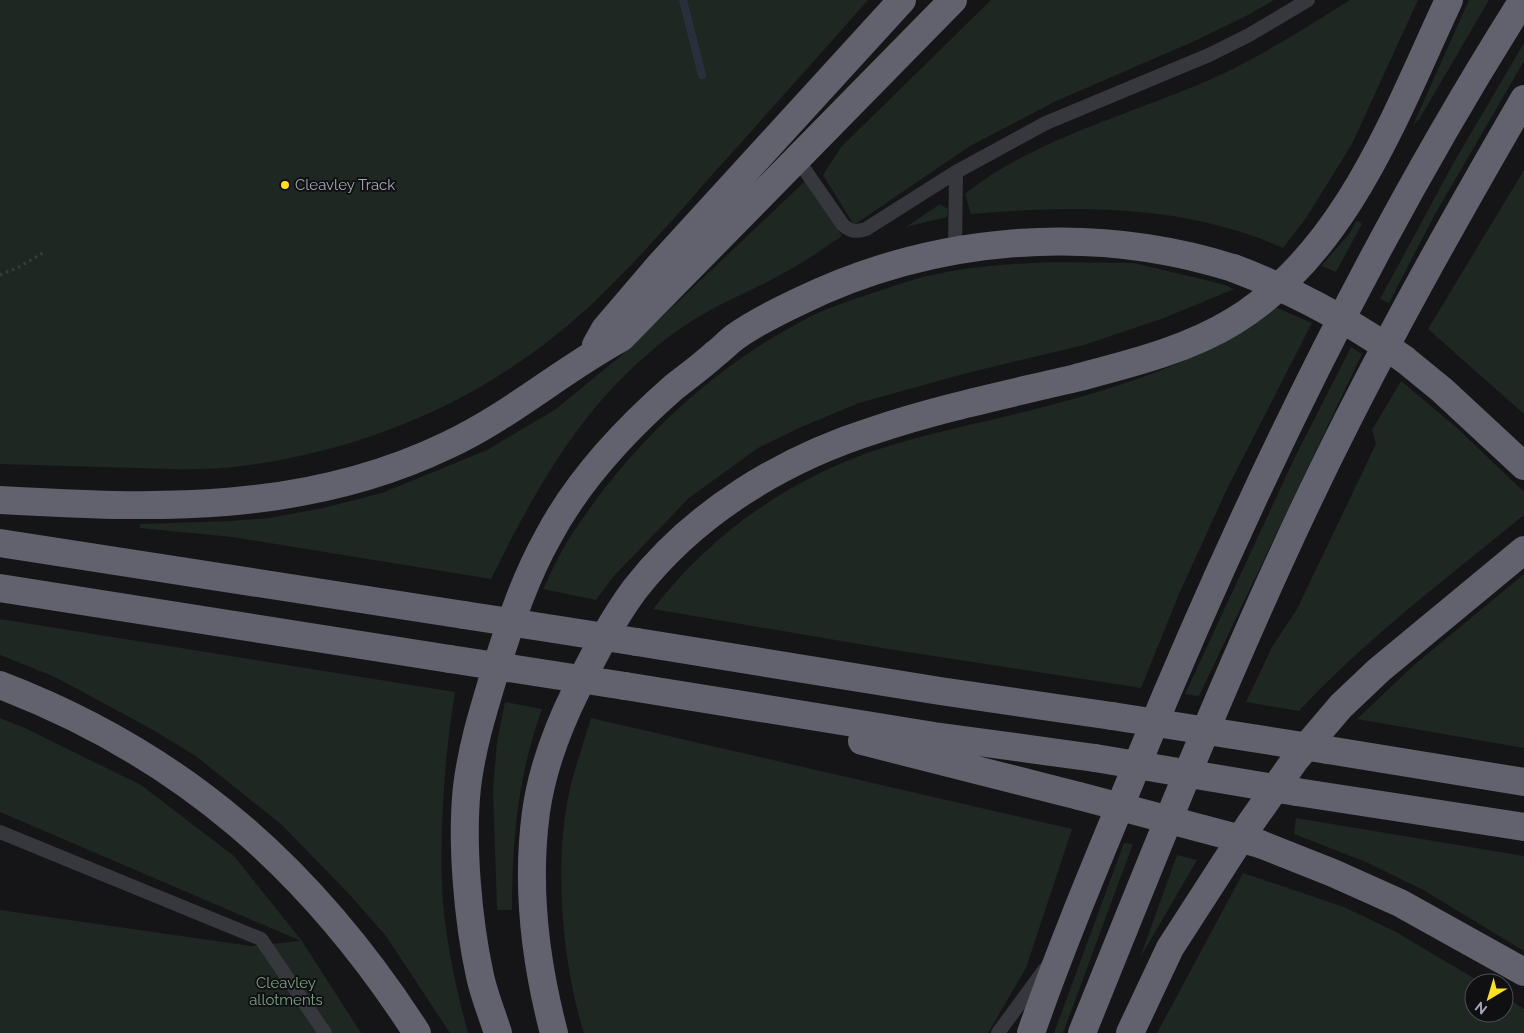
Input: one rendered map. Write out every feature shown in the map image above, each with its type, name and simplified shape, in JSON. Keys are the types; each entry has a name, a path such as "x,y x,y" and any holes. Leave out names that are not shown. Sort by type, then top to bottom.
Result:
{"highway":[{"path":"590,355 605,329 658,267 902,0"},
{"path":"0,500 99,506 236,503 325,488 378,475 449,445 513,408 590,355 621,338 798,160 953,0"},
{"path":"554,1033 541,978 535,937 532,894 532,847 536,808 543,776 566,712 588,665 616,616 661,560 719,508 751,486 790,464 837,442 879,428 1128,365 1205,336 1234,321 1288,279 1326,235 1346,206 1389,128 1449,0"},
{"path":"1031,1033 1066,940 1174,674 1240,526 1311,380 1427,158 1523,0"},
{"path":"1082,1033 1223,689 1284,552 1356,404 1412,298 1524,99"},
{"path":"498,1033 480,976 473,931 466,837 467,786 484,708 514,613 524,584 548,536 592,473 638,421 735,336 808,297 891,264 955,250 989,244 1074,242 1153,249 1233,268 1310,300 1356,326 1404,359 1442,390 1524,466"},
{"path":"0,543 1524,782"},
{"path":"1130,1033 1170,948 1250,824 1296,760 1341,706 1379,670 1524,550"},
{"path":"0,588 934,736 1095,758 1524,827"},
{"path":"0,685 41,701 120,742 182,782 244,829 275,856 337,922 364,956 417,1033"},
{"path":"688,697 1260,844 1333,873 1400,903 1524,972"}],"lane":[{"path":"798,160 843,225 850,231 857,232 866,229 956,172 1046,123 1166,74 1250,35 1308,0"},
{"path":"955,250 956,172"},
{"path":"0,832 261,939 325,1033"},
{"path":"998,1033 1066,940"}],"path":[{"path":"0,275 21,266 44,252"}],"green space":[{"name":"Cleavley Track","path":"0,0 868,0 624,272 593,303 555,336 515,365 474,391 430,413 385,431 339,446 291,458 242,466 216,469 189,469 0,464"},
{"path":"991,0 1274,0 1197,40 1056,101 970,146 854,225 823,175 841,147"},
{"path":"1350,0 1418,0 1352,144 1306,218 1283,248 1246,234 1207,223 1130,211 1051,209 971,214 965,194 989,176 1044,146 1211,79 1272,48"},
{"path":"1469,0 1489,0 1420,118 1413,125"},
{"path":"1524,43 1524,61 1434,216 1389,303 1380,299 1454,162"},
{"path":"1524,170 1524,414 1428,329"},
{"path":"804,182 811,185 842,236 791,269 712,309 687,324 653,349 623,377 596,406 550,471 529,506 491,579 232,537 140,528 140,524 269,518 323,508 382,493 487,450 556,409 623,354"},
{"path":"940,204 948,209 947,217 906,227"},
{"path":"1357,220 1362,224 1336,272 1321,266 1349,234"},
{"path":"1052,262 1134,263 1222,284 1234,289 1164,318 1084,345 967,373 859,403 799,428 758,448 689,498 613,577 596,600 543,589 571,536 618,472 645,441 704,386 769,340 823,311 920,278 977,267"},
{"path":"1275,307 1312,323 1227,489 1179,594 1141,688 888,649 653,609 695,562 741,521 793,487 820,473 849,460 889,446 1081,397 1150,374 1215,346 1246,328"},
{"path":"1351,347 1362,354 1199,696 1185,694 1295,457"},
{"path":"1401,381 1456,427 1524,492 1524,515 1437,585 1352,658 1299,711 1246,702 1272,647 1297,609 1376,444 1372,430"},
{"path":"1524,574 1524,748 1357,719 1413,666"},
{"path":"0,619 455,692 448,739 444,787 442,883 451,958 468,1033 450,1033 386,936 348,893 282,825 197,757 155,731 55,677 0,655"},
{"path":"505,702 542,709 527,759 518,808 513,858 512,910 497,910 493,789 497,742"},
{"name":"Cleavley allotments","path":"0,718 25,728 141,785 234,856 302,941 361,1033 0,1033 0,910 251,946 301,941 0,812"},
{"path":"591,718 1072,829 1026,968 988,1033 584,1033 571,979 566,948 561,886 564,826 570,789"},
{"path":"1296,818 1524,856 1524,951 1425,891 1366,862 1294,834"},
{"path":"1124,843 1133,844 1063,1033 1054,1033"},
{"path":"1177,855 1197,860 1140,958"},
{"path":"1243,873 1344,907 1396,932 1465,973 1464,1023 1514,1023 1514,1002 1524,1009 1524,1033 1157,1033"}],"waterway":[{"path":"683,0 702,75"}],"place":[{"name":"Cleavley Track","path":"285,185"}]}
